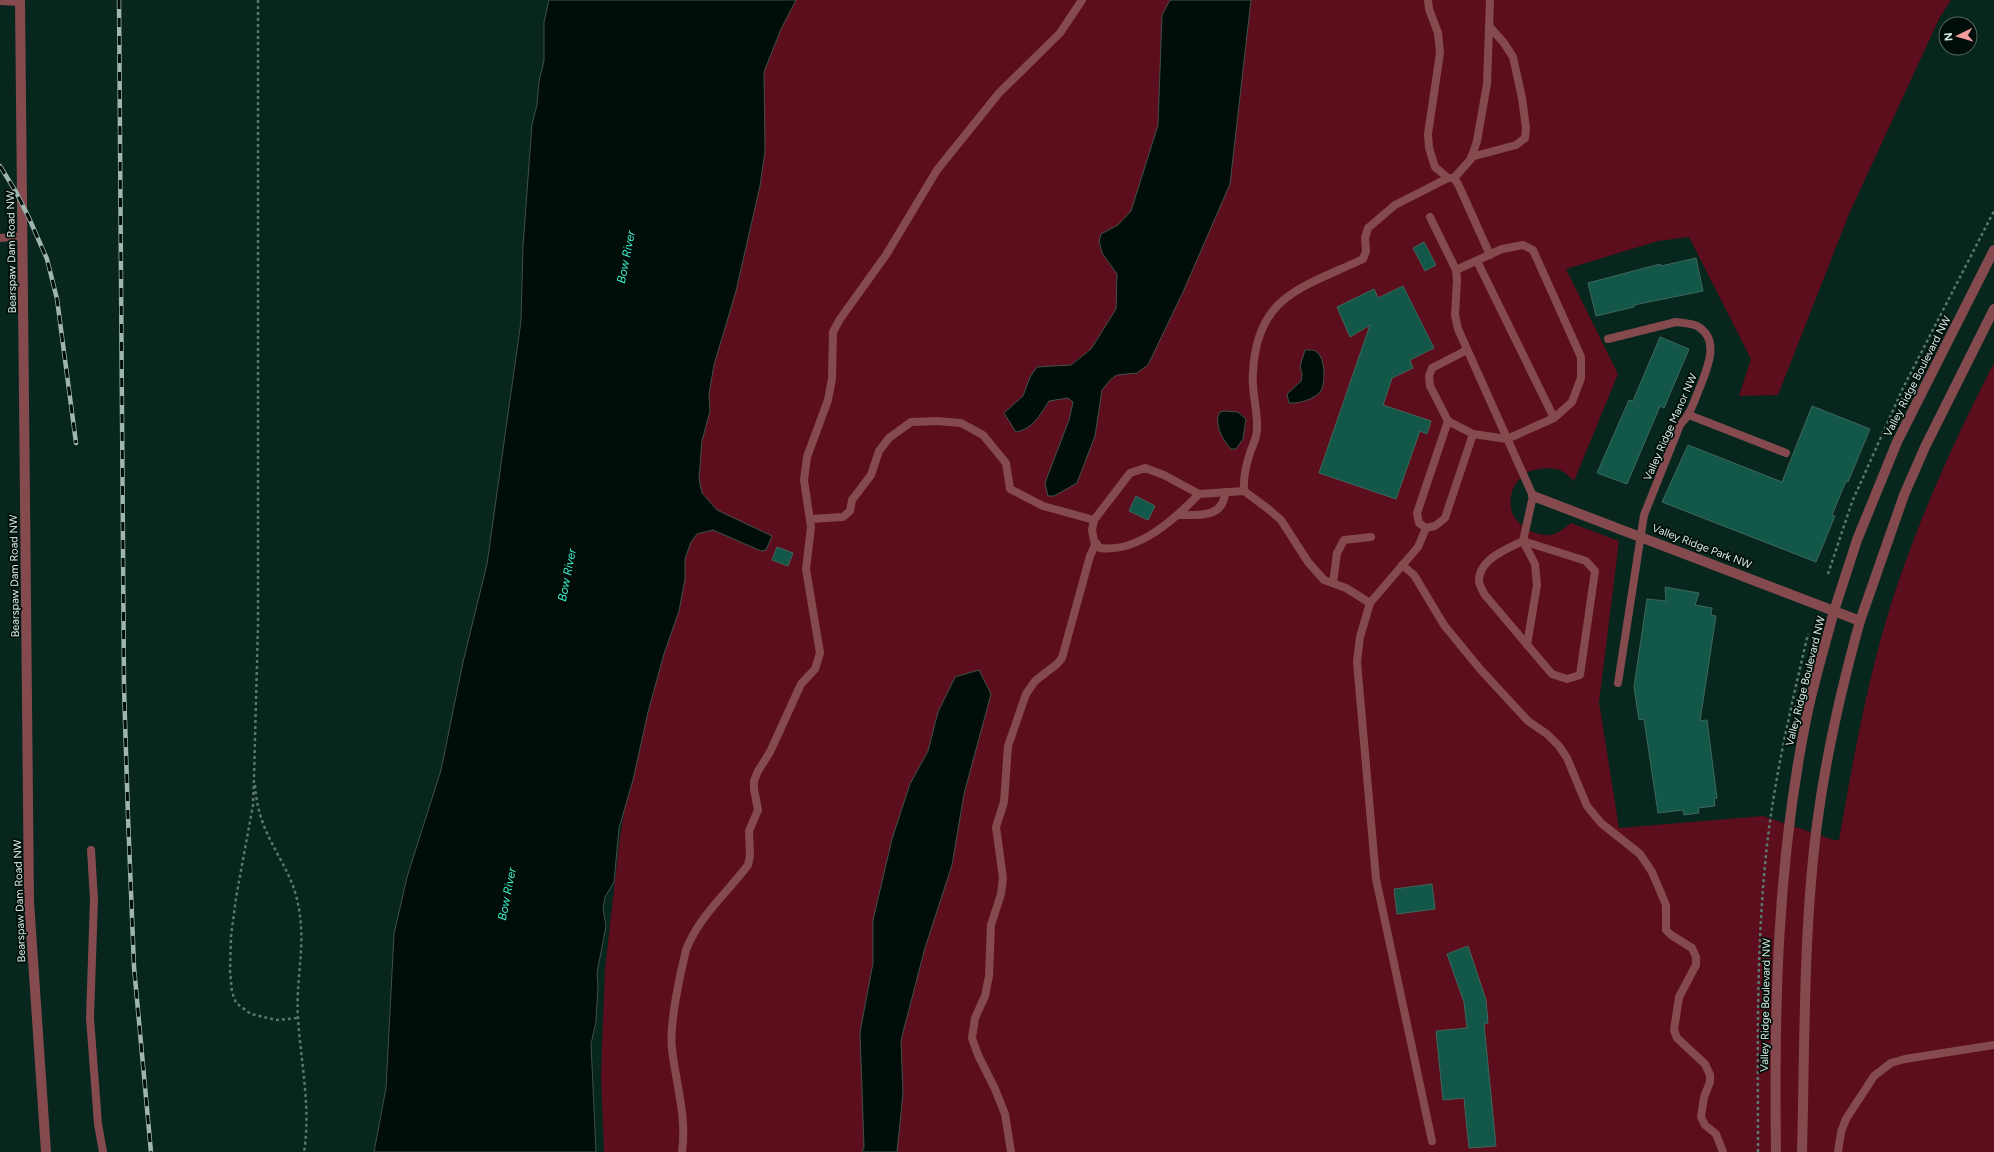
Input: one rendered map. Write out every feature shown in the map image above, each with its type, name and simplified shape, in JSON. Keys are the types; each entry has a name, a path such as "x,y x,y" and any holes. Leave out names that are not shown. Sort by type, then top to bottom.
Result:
{"street":[{"name":"Bearspaw Dam Road NW","path":"20,1 29,901 46,1152"},
{"name":"Valley Ridge Boulevard NW","path":"1776,1152 1777,958 1779,921 1790,811 1805,724 1834,611 1857,540 1897,442 1994,250"},
{"path":"1802,1152 1807,930 1821,798 1833,732 1860,621 1885,545 1919,461 1994,309"},
{"name":"Valley Ridge Park NW","path":"1533,496 1860,621"}],"lane":[{"path":"682,1152 684,1119 671,1048 672,1026 683,962 690,939 720,898 748,865 750,856 749,831 758,810 754,781 758,771 770,752 801,684 815,670 820,653 806,569 810,519 804,480 807,458 828,400 832,379 833,332 840,319 886,255 937,170 999,93 1060,33 1082,0"},
{"path":"1428,0 1428,9 1438,33 1440,52 1428,134 1429,148 1435,166 1458,184 1490,255"},
{"path":"1244,491 1243,479 1257,434 1257,419 1252,374 1255,347 1262,326 1270,312 1280,301 1302,288 1363,259 1366,251 1365,238 1368,228 1395,205 1451,178 1472,156 1477,141 1487,84 1490,0"},
{"path":"0,1 20,1"},
{"path":"1472,156 1516,145 1525,138 1526,128 1522,98 1513,57 1504,43 1489,26"},
{"path":"1430,217 1456,270 1457,280 1455,315 1458,329 1533,496 1523,541 1535,564 1537,585 1527,645"},
{"path":"0,238 22,236"},
{"path":"1456,270 1502,249 1523,245 1533,250 1581,357 1581,378 1572,402 1554,418 1507,439 1473,434 1448,421 1430,386 1429,376 1432,368 1467,350"},
{"path":"1477,261 1554,418"},
{"name":"Valley Ridge Manor NW","path":"1608,339 1676,322 1697,326 1703,331 1709,341 1712,352 1689,415 1680,425 1644,515 1618,682"},
{"path":"1689,415 1786,454"},
{"path":"810,519 844,516 850,511 852,500 871,475 879,451 889,438 911,422 936,421 961,423 983,435 1006,463 1010,489 1043,506 1094,520"},
{"path":"1448,421 1417,513 1419,523 1426,528 1435,526 1445,518 1473,434"},
{"path":"1199,494 1179,515 1140,540 1109,549 1100,548 1096,543 1092,530 1094,520 1130,473 1145,468 1164,475 1199,494 1244,491 1281,520 1308,562 1324,580 1346,588 1370,602"},
{"path":"1179,515 1203,515 1221,508 1225,502 1225,492"},
{"path":"1426,528 1418,546 1370,602 1360,637 1357,662 1376,879 1432,1141"},
{"path":"1333,583 1337,553 1344,540 1371,537"},
{"path":"1523,541 1586,561 1595,572 1580,675 1567,679 1552,674 1485,595 1479,582 1481,568 1496,554 1523,541"},
{"path":"1010,1152 1005,1114 995,1089 978,1055 972,1038 975,1018 985,996 989,976 991,924 1003,878 996,827 1004,802 1008,746 1016,721 1026,694 1035,681 1057,664 1062,658 1090,556 1096,543"},
{"path":"1402,565 1414,575 1444,625 1480,670 1528,721 1547,734 1559,746 1566,758 1587,806 1602,823 1640,854 1652,872 1666,905 1666,930 1671,935 1692,948 1696,957 1696,965 1679,996 1674,1030 1677,1038 1705,1064 1710,1076 1710,1082 1704,1097 1701,1117 1705,1125 1716,1134 1723,1152"},
{"path":"91,850 94,900 90,1018 98,1124 103,1152"},
{"path":"1838,1152 1841,1132 1846,1119 1874,1076 1891,1063 1906,1059 1994,1045"}],"path":[{"path":"258,0 258,625 253,805 236,898 232,936 232,992 236,1003 251,1014 276,1020 298,1018"},
{"path":"1828,574 1852,502 1903,388 1994,211"},
{"path":"254,777 257,806 264,827 295,891 301,917 303,940 298,1018 305,1077 306,1138 304,1152"}],"shaded area":[{"path":"775,0 1951,0 1941,16 1938,16 1938,21 1849,214 1778,395 1739,396 1751,359 1689,237 1658,241 1566,269 1618,374 1574,481 1562,471 1555,469 1545,468 1532,471 1520,478 1516,484 1511,497 1511,504 1514,517 1522,526 1533,532 1550,535 1556,533 1571,523 1619,541 1599,702 1619,828 1763,816 1834,840 1839,840 1855,750 1868,691 1882,633 1891,604 1925,511 1965,422 1994,363 1994,1152 604,1152 601,1074 605,969 620,837 700,354"}],"water":[{"name":"Bow River","path":"549,0 796,0 781,29 764,72 765,151 760,186 736,291 714,365 709,394 710,411 702,441 699,478 702,493 717,510 772,536 766,550 761,551 713,530 697,534 691,542 685,559 685,579 679,611 664,654 648,712 633,780 619,828 614,882 605,897 603,909 606,926 597,973 598,985 596,1022 591,1044 596,1152 374,1152 386,1088 394,934 407,877 441,770 463,662 487,564 521,321 523,246 532,124 537,105 539,81 544,61 544,22"},
{"path":"1170,0 1251,0 1230,184 1183,292 1148,365 1137,373 1117,375 1111,379 1102,390 1095,436 1077,483 1054,496 1048,496 1045,483 1069,420 1073,402 1068,398 1049,401 1032,425 1016,432 1004,413 1023,396 1030,377 1037,367 1071,365 1091,349 1116,309 1117,274 1102,253 1099,241 1101,234 1118,225 1131,211 1158,125 1162,15"},
{"path":"1305,350 1314,350 1322,359 1324,370 1323,387 1318,394 1311,399 1302,402 1289,403 1287,394 1301,381 1302,374 1300,366"},
{"path":"1220,412 1238,412 1246,419 1243,439 1236,449 1231,449 1225,441 1218,426 1218,416"},
{"path":"979,670 991,694 964,794 952,865 925,948 901,1040 903,1093 897,1152 862,1152 864,1147 860,1032 873,963 873,920 892,839 910,784 928,751 938,712 955,677"}],"building":[{"path":"1424,242 1436,265 1425,271 1413,248"},
{"path":"1696,258 1703,291 1634,305 1634,307 1596,316 1588,283 1660,264 1661,266"},
{"path":"1403,286 1434,348 1410,360 1413,368 1392,378 1383,405 1431,421 1427,434 1420,431 1396,499 1319,473 1370,325 1350,337 1337,307 1374,289 1378,298"},
{"path":"1660,337 1689,349 1664,408 1660,406 1627,484 1597,473 1629,400 1633,401"},
{"path":"1812,406 1870,429 1848,482 1846,481 1832,515 1835,516 1816,562 1662,502 1688,445 1782,482"},
{"path":"1136,496 1155,506 1148,520 1129,511"},
{"path":"777,547 793,553 788,566 772,560"},
{"path":"1665,587 1699,593 1695,605 1712,608 1711,615 1716,616 1700,721 1707,720 1717,798 1714,799 1715,806 1698,808 1699,813 1684,815 1683,810 1658,813 1644,719 1639,720 1634,687 1647,599 1666,601"},
{"path":"1432,884 1435,909 1397,914 1394,889"},
{"path":"1468,946 1486,1000 1488,1023 1484,1024 1496,1146 1469,1148 1464,1098 1443,1100 1436,1031 1467,1028 1464,1002 1447,954"}],"railway":[{"path":"119,0 124,687 134,967 151,1152"},
{"path":"0,166 16,192 47,259 57,299 76,443"}]}
